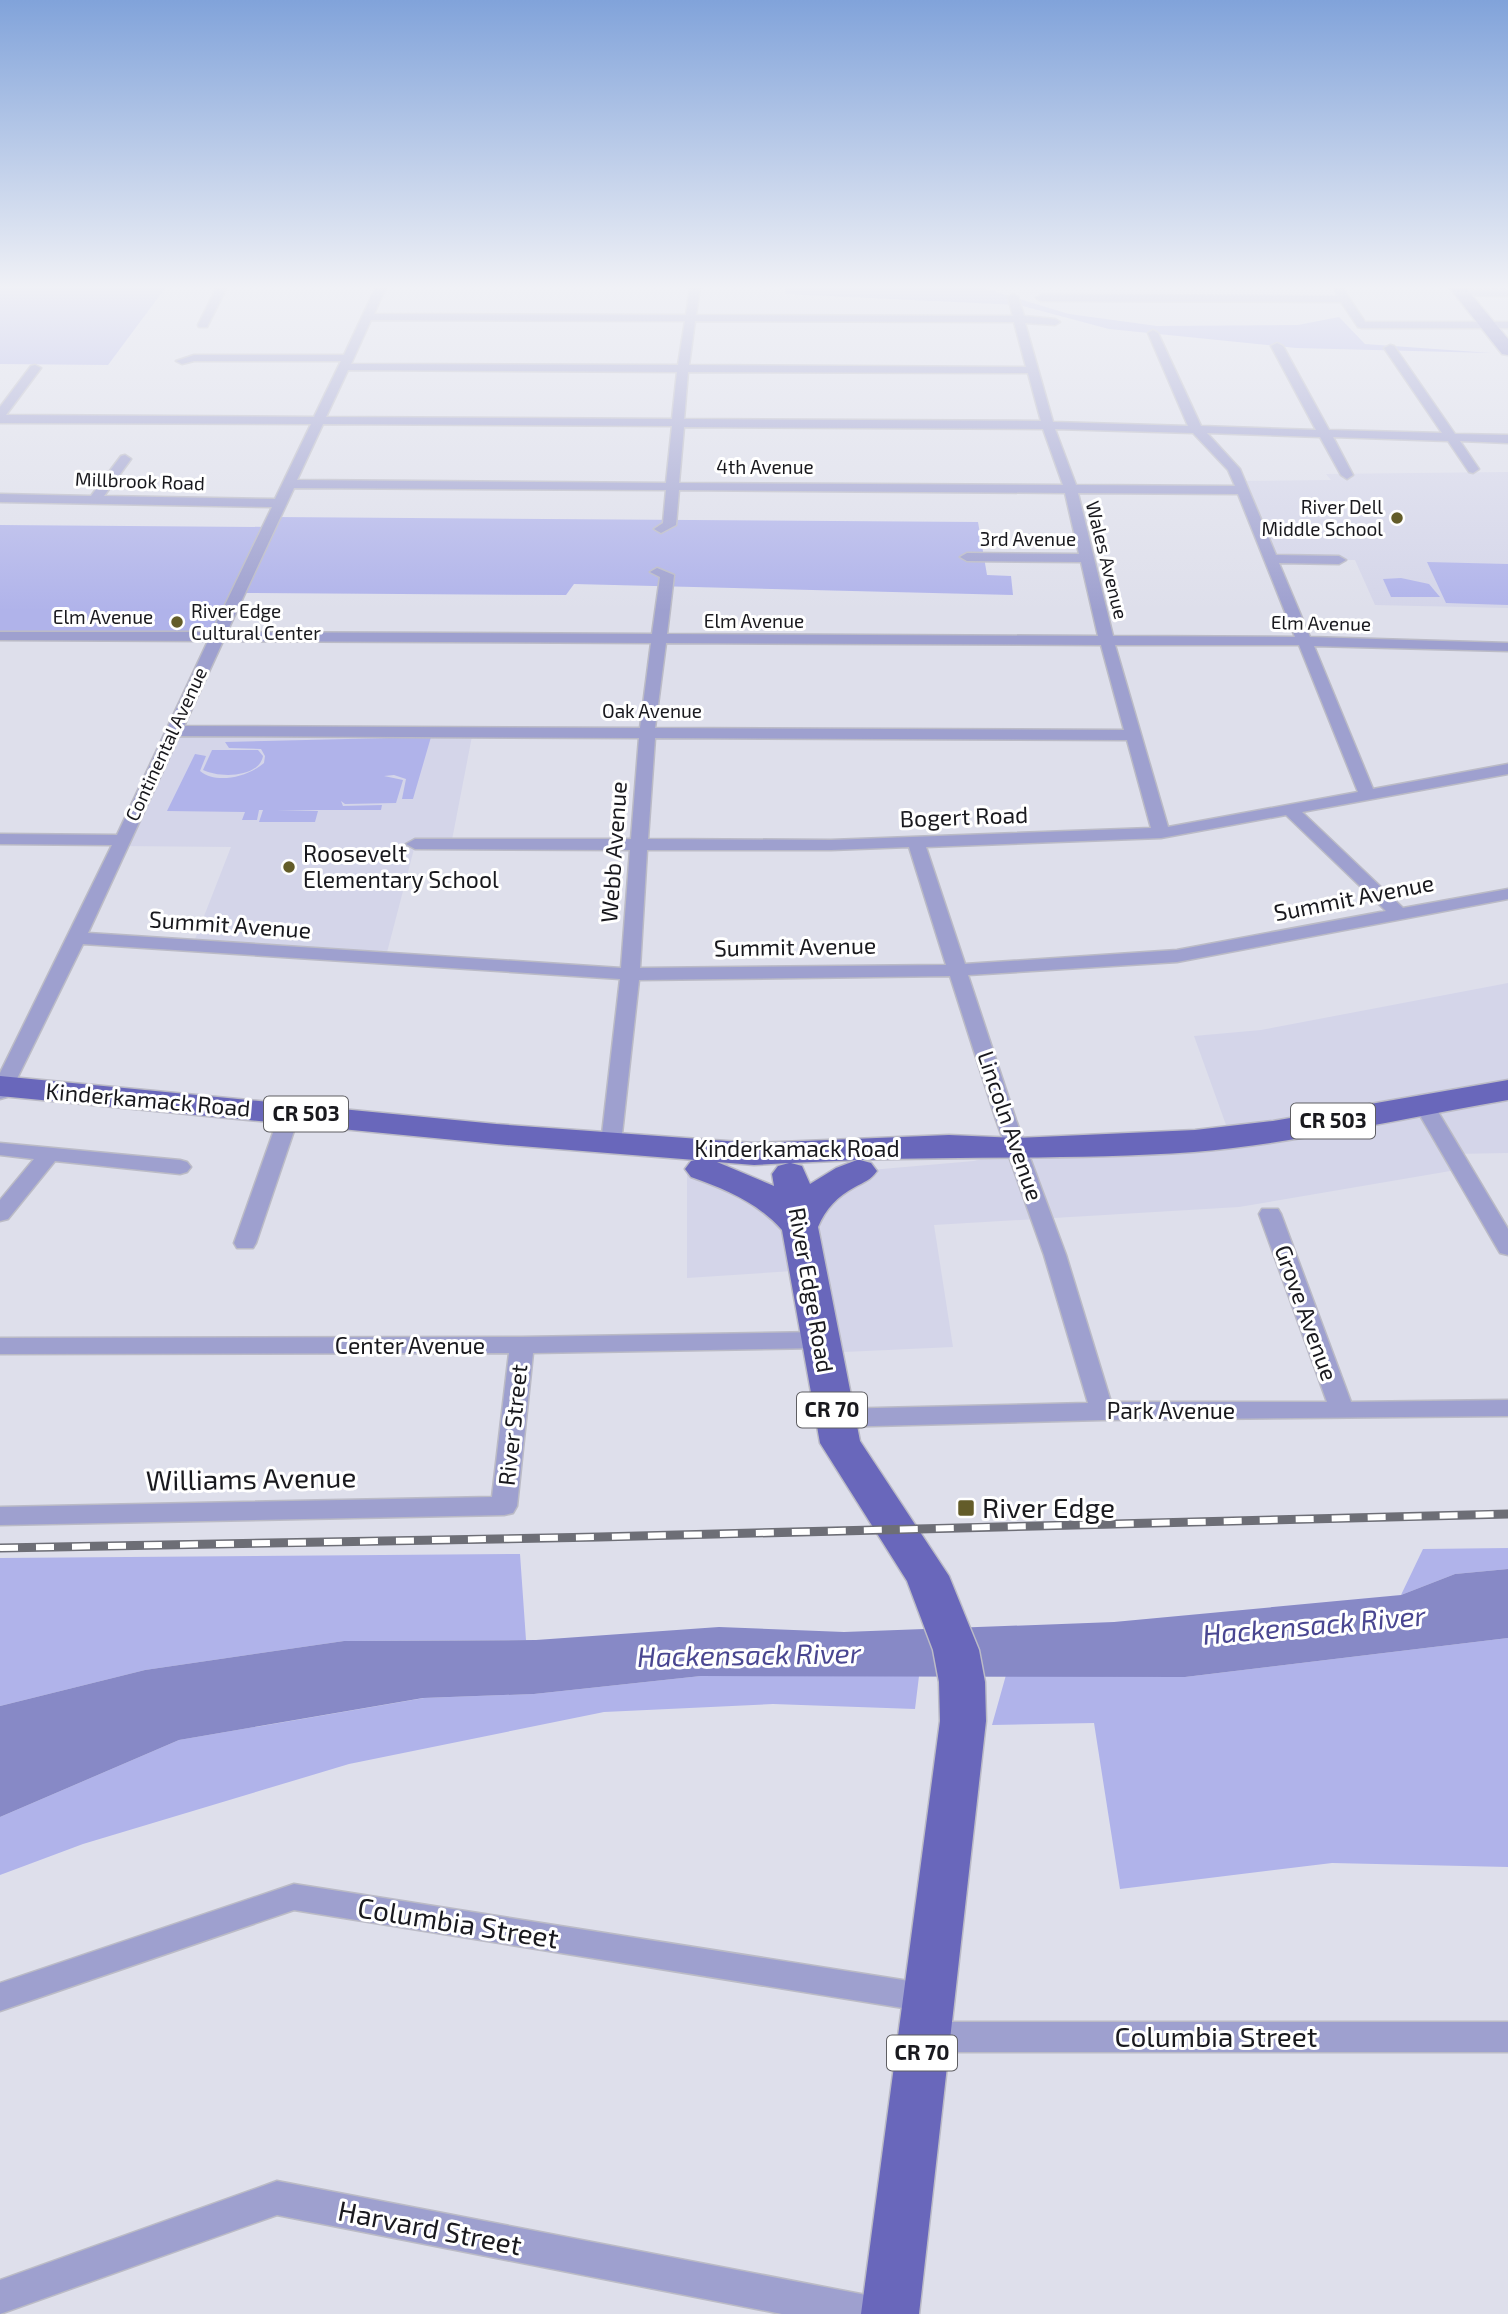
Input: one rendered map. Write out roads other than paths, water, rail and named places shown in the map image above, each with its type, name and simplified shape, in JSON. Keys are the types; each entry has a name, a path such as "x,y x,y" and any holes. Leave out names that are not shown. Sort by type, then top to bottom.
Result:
{"main road":[{"name":"Kinderkamack Road","path":"1,1088 496,1134 754,1154 949,1146 1017,1149 1195,1140 1273,1131 1508,1090"},
{"path":"496,1134 595,1158 703,1169 790,1174 974,1161 1017,1149"},
{"path":"611,1143 643,1161"},
{"path":"703,1169 744,1182 783,1207 800,1227"},
{"path":"800,1227 806,1210 819,1194 834,1181 859,1171"},
{"name":"River Edge Road","path":"790,1174 834,1418 841,1443 919,1560 946,1619 962,1682 963,1721 926,2017"},
{"name":"CR 70","path":"890,2314 926,2017"}],"street":[{"path":"0,417 16,395"},
{"name":"Continental Avenue","path":"1,1088 77,938 331,395"},
{"path":"661,529 669,525 681,395"},
{"name":"Wales Avenue","path":"1040,395 1070,487 1107,641 1161,832"},
{"path":"1181,395 1196,429 1234,469 1367,794"},
{"path":"1304,395 1347,475"},
{"path":"1423,395 1473,469"},
{"path":"0,417 74,421 188,418 318,422 1048,425 1508,439"},
{"path":"95,499 125,459"},
{"name":"4th Avenue","path":"289,484 1242,490"},
{"name":"Millbrook Road","path":"0,498 279,503"},
{"name":"3rd Avenue","path":"967,557 1088,558"},
{"path":"1270,559 1339,560"},
{"name":"Webb Avenue","path":"611,1143 630,974 647,732 667,575 657,572"},
{"path":"0,650 5,636"},
{"name":"Elm Avenue","path":"5,636 1306,641 1508,647"},
{"name":"Oak Avenue","path":"172,731 1132,735"},
{"name":"Bogert Road","path":"415,844 831,845 1161,832 1508,769"},
{"path":"1289,809 1399,914"},
{"path":"0,839 121,840"},
{"name":"Lincoln Avenue","path":"916,842 1017,1149 1055,1255 1101,1411"},
{"name":"Summit Avenue","path":"77,938 630,974 957,970 1177,956 1508,894"},
{"path":"1424,1105 1508,1248"},
{"path":"244,1243 290,1113"},
{"path":"0,1149 180,1167"},
{"path":"4,1202 49,1154"},
{"name":"Grove Avenue","path":"1270,1214 1342,1411"},
{"name":"Center Avenue","path":"0,1346 522,1345 820,1340"},
{"name":"River Street","path":"504,1506 522,1345"},
{"name":"Park Avenue","path":"834,1418 1101,1411 1508,1408"},
{"name":"Williams Avenue","path":"0,1516 504,1506"},
{"name":"Columbia Street","path":"0,1997 294,1897 926,2017 1508,2037"},
{"name":"Harvard Street","path":"0,2297 277,2198 871,2314"}],"water":[{"name":"Hackensack River","path":"1508,1569 1508,1638 1185,1677 701,1676 534,1694 423,1698 179,1740 0,1817 0,1706 145,1670 344,1641 536,1640 719,1627 844,1632 1114,1622 1401,1595 1455,1574"}],"railway":[{"path":"0,1548 599,1537 1508,1514"}],"place":[{"name":"River Dell Middle School","path":"1397,518"},
{"name":"River Edge Cultural Center","path":"177,622"},
{"name":"Roosevelt Elementary School","path":"289,867"},
{"name":"River Edge","path":"966,1508"}]}
